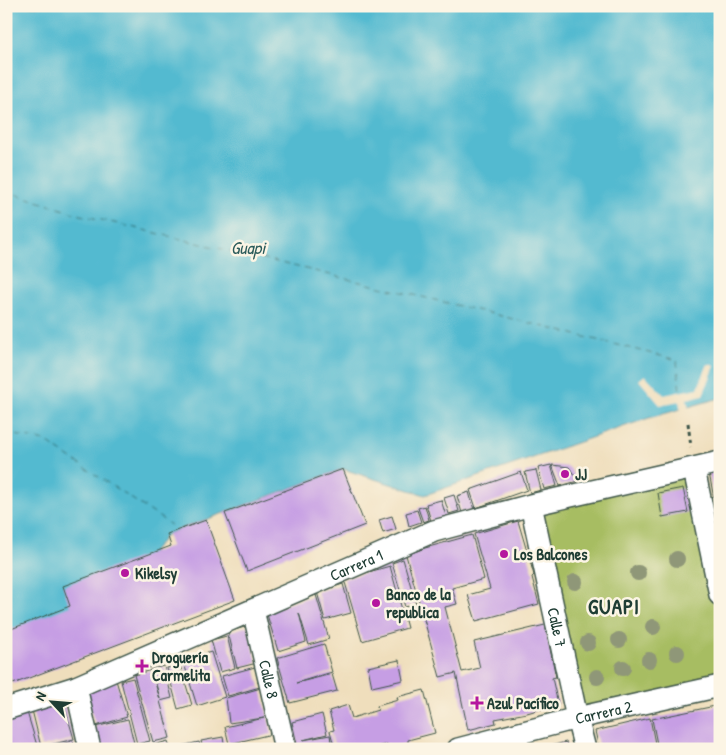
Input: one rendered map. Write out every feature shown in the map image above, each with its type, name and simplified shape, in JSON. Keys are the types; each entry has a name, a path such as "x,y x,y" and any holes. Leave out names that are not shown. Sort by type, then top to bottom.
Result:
{"street":[{"name":"Carrera 1","path":"6,709 76,688 434,531 531,505 720,462"},
{"path":"694,469 720,595"},
{"name":"Calle 7","path":"531,505 585,749"},
{"name":"Calle 8","path":"253,610 285,749"},
{"name":"Carrera 2","path":"458,749 577,718 720,686"},
{"path":"76,688 90,749"}],"green space":[{"path":"694,469 720,595 720,686 577,718 531,505"}],"water":[{"name":"Guapi","path":"6,6 720,6 720,398 649,418 425,495 343,469 167,534 97,622 6,656"}],"pier":[{"path":"708,364 715,366 703,395 687,399 689,410 681,412 679,401 660,405 639,380 645,375 664,395 698,388"}],"building":[{"path":"551,465 557,486 544,489 538,468"},
{"name":"JJ","path":"552,465 569,467 578,481 560,486"},
{"path":"343,469 365,525 247,571 225,513"},
{"path":"536,470 541,490 530,493 525,472"},
{"path":"720,471 720,524 719,524 709,473"},
{"path":"521,472 527,490 476,508 470,490"},
{"path":"683,488 688,512 662,517 658,493"},
{"path":"469,492 474,510 462,513 457,496"},
{"path":"454,495 459,511 449,514 444,498"},
{"path":"441,500 446,516 431,521 426,504"},
{"path":"425,506 429,520 423,522 418,508"},
{"path":"417,510 421,522 409,526 406,513"},
{"path":"392,516 396,529 383,533 379,520"},
{"path":"206,520 235,600 13,684 6,665 6,631 70,606 63,586 171,546 167,534"},
{"path":"518,521 534,575 532,577 539,604 476,621 468,595 490,589 474,534"},
{"path":"472,535 484,579 452,588 457,604 445,607 462,672 480,668 474,642 545,625 556,677 552,678 558,704 527,713 495,719 496,723 468,730 456,673 440,677 406,555"},
{"path":"403,559 416,604 405,607 392,563"},
{"name":"Banco de la republica","path":"390,566 407,628 362,641 344,579"},
{"path":"343,584 351,613 325,620 317,592"},
{"path":"316,595 329,639 309,645 299,613 306,642 278,651 266,611"},
{"path":"248,626 257,663 237,668 228,632"},
{"path":"227,636 235,668 220,672 211,640"},
{"path":"324,644 332,672 296,683 332,674 337,691 290,703 277,658"},
{"path":"211,652 225,697 197,706 183,660"},
{"path":"399,660 403,680 372,687 368,667"},
{"path":"180,665 192,705 178,709 167,668"},
{"path":"164,666 172,698 160,701 170,738 153,742 134,675 151,670 160,699 152,669"},
{"path":"255,667 260,687 228,696 222,676"},
{"path":"133,678 150,741 137,744 121,681"},
{"path":"116,680 127,717 96,726 84,691"},
{"path":"261,688 272,734 229,744 225,727 264,718 229,723 226,698"},
{"path":"424,690 435,733 408,740 408,743 388,748 387,744 370,749 335,749 330,731 334,730 329,711 348,705 352,718 378,710 377,706 398,700 397,697"},
{"path":"63,701 74,739 41,747 32,710"},
{"path":"720,705 720,749 658,749 652,719"},
{"path":"27,712 38,749 7,749 6,719"},
{"path":"322,714 327,734 303,740 330,735 332,749 298,749 292,722"},
{"path":"650,718 656,749 599,749 595,731"},
{"path":"128,719 134,743 111,749 101,749 95,727"},
{"path":"223,737 225,749 203,749 201,741"},
{"path":"73,741 75,749 46,749 46,748"},
{"path":"168,741 170,749 143,749 143,748"},
{"path":"199,742 201,749 172,749 172,748"},
{"path":"566,742 568,749 542,749 542,748"}],"ferry route":[{"path":"6,191 77,214 677,360 680,392"},
{"path":"6,433 45,441 171,525"}],"place":[{"name":"JJ","path":"565,474"},
{"name":"Los Balcones","path":"504,554"},
{"name":"Kikelsy","path":"125,573"},
{"name":"Banco de la republica","path":"376,603"},
{"name":"Droguería Carmelita","path":"142,666"},
{"name":"Azul Pacífico","path":"477,703"}],"district":[{"name":"GUAPI","path":"614,606"}]}
